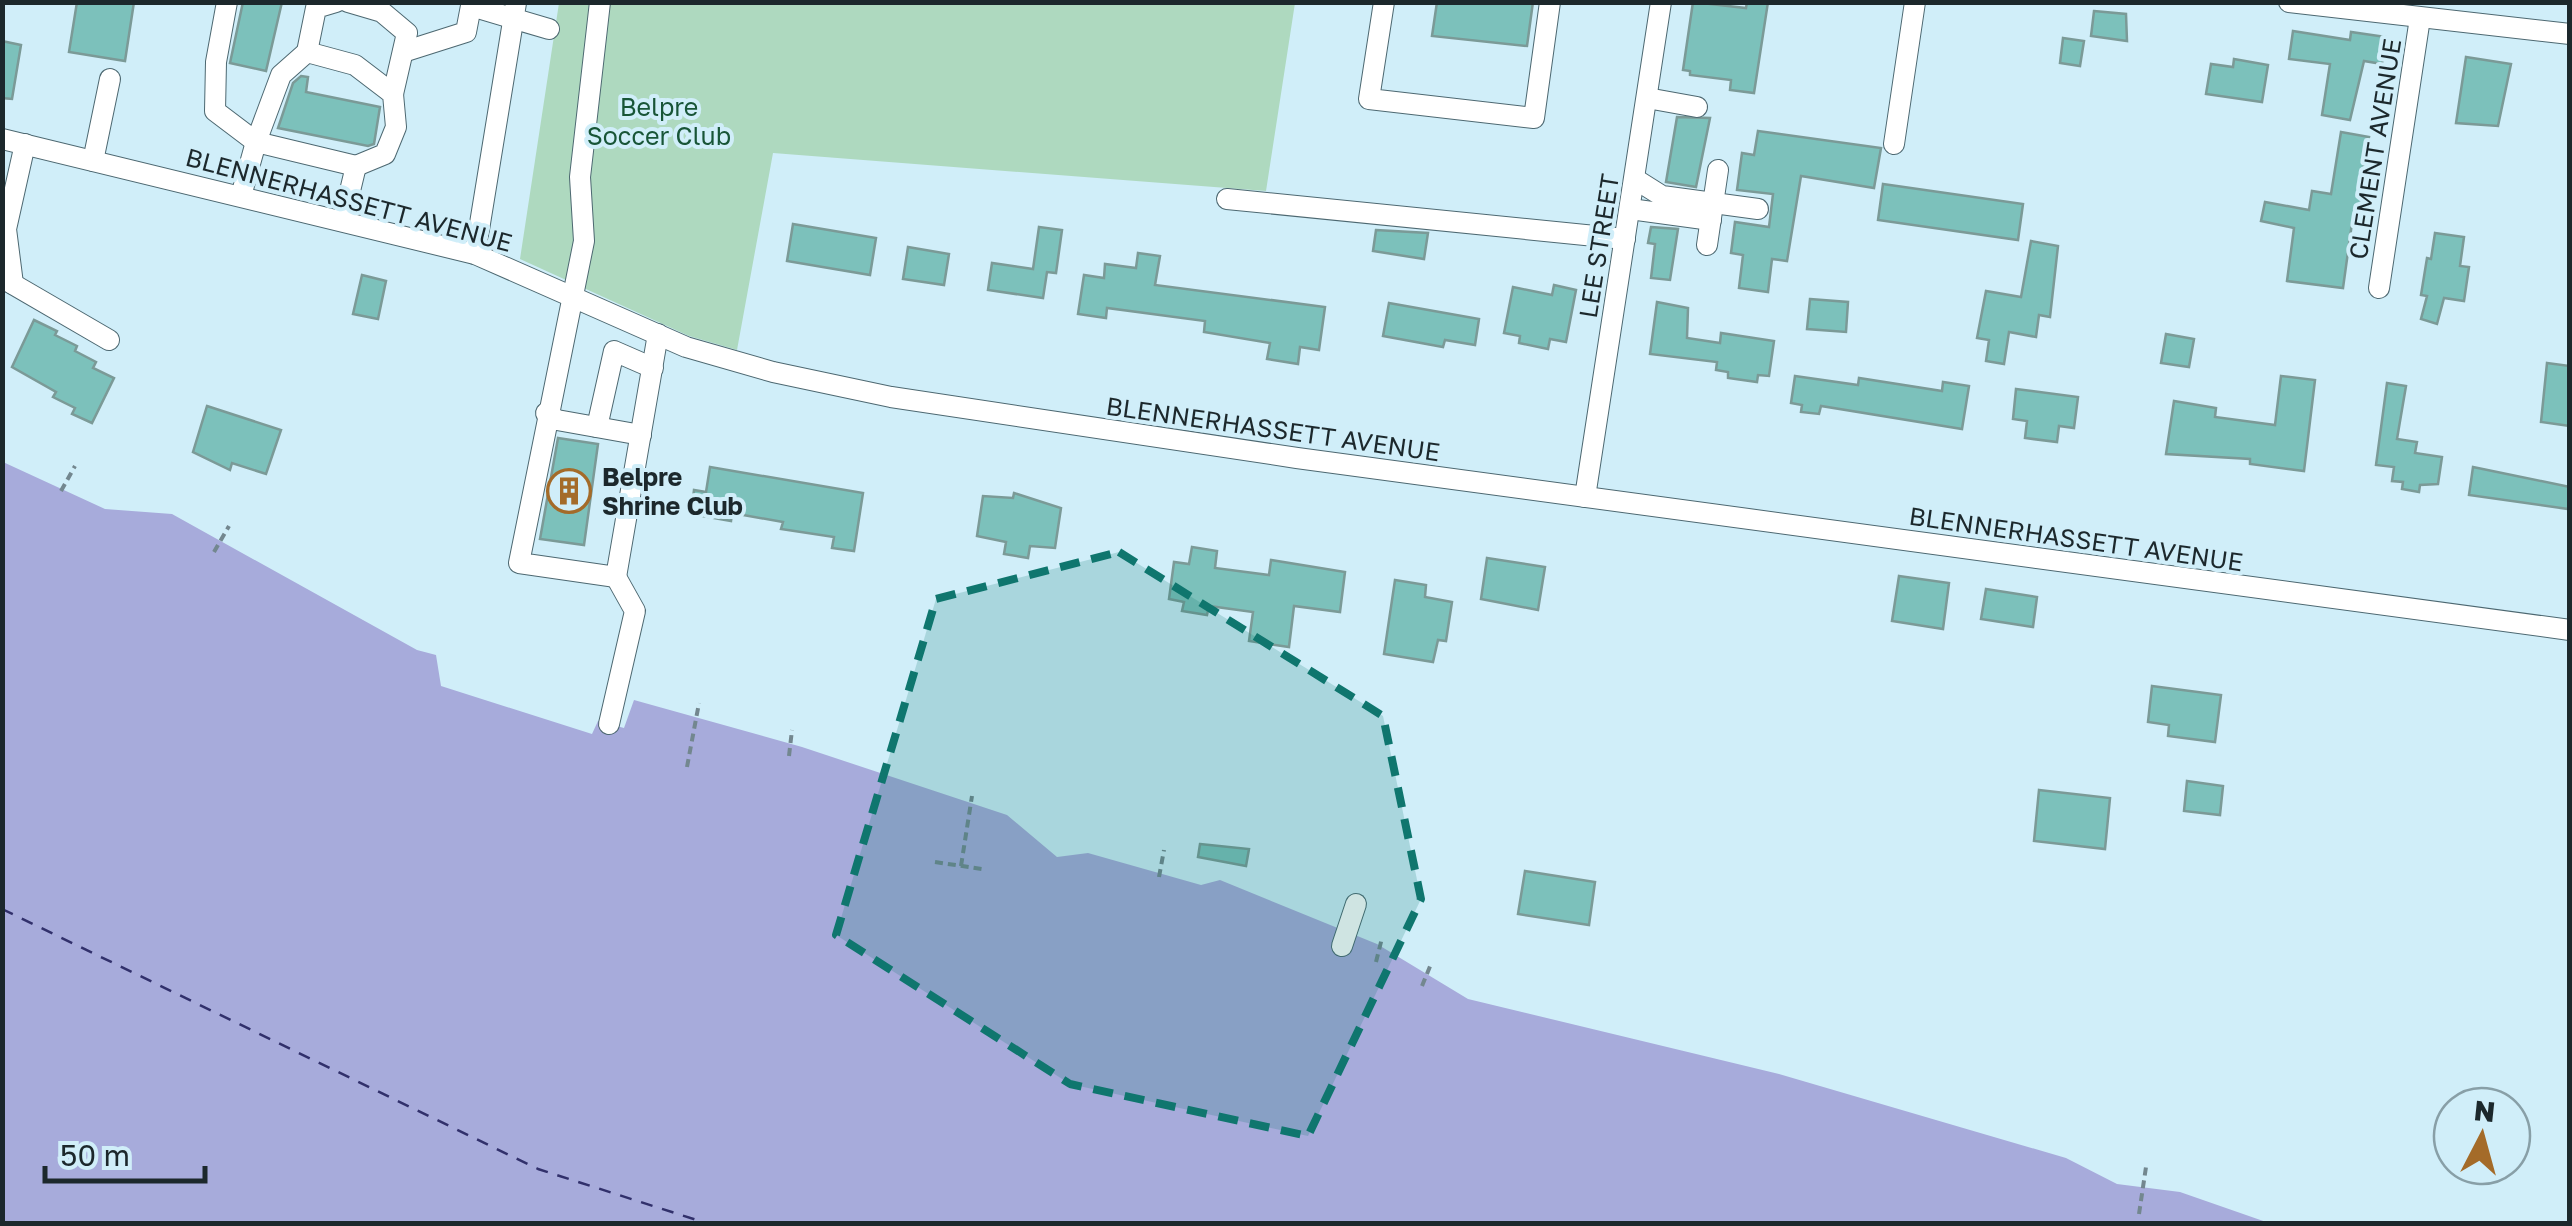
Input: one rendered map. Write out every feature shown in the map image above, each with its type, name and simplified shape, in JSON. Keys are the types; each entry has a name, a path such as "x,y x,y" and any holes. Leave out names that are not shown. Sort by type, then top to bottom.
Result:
{"street":[{"path":"227,2 216,62 215,111 256,142 356,166 385,154 396,128 393,94 407,32 382,12 348,2"},
{"path":"241,196 281,75 307,52 316,8 336,2"},
{"path":"600,2 580,178 584,241 546,413 520,562 616,578"},
{"path":"1384,2 1369,99 1534,118 1550,2"},
{"name":"LEE STREET","path":"1585,497 1661,2"},
{"path":"1894,144 1915,2"},
{"path":"2289,2 2570,34"},
{"path":"403,52 466,32 471,6 515,10 549,29"},
{"path":"474,254 515,10"},
{"name":"CLEMENT AVENUE","path":"2379,288 2420,18"},
{"path":"307,52 356,65 393,94"},
{"path":"93,161 110,79"},
{"path":"1647,98 1697,106"},
{"name":"BLENNERHASSETT AVENUE","path":"2,139 474,254 735,363 891,397 1585,497 2570,630"},
{"path":"24,144 6,229 8,281 108,340"},
{"path":"343,220 356,166"},
{"path":"1707,245 1718,170"},
{"path":"1634,179 1662,196 1712,212"},
{"path":"1228,199 1626,240"},
{"path":"1630,209 1758,209"},
{"path":"609,724 634,612 616,578 658,334"},
{"path":"596,428 614,351 653,368"},
{"path":"546,413 557,420 641,435"},
{"path":"1342,946 1356,904"}],"path":[{"path":"60,491 75,466"},
{"path":"214,552 229,526"},
{"path":"687,767 698,703"},
{"path":"789,756 792,730"},
{"path":"961,866 972,796"},
{"path":"1158,877 1164,850"},
{"path":"935,862 982,869"},
{"path":"1376,962 1382,938"},
{"path":"1422,986 1431,964"},
{"path":"2139,1214 2146,1166"}],"highlighted area":[{"path":"1119,552 1383,716 1421,899 1308,1136 1070,1084 836,935 936,599"}],"green space":[{"name":"Belpre Soccer Club","path":"559,3 1295,3 1266,191 773,153 737,350 689,336 520,259"}],"water":[{"path":"3,462 105,509 172,514 417,650 436,655 441,686 592,734 598,721 624,728 634,700 802,747 1007,815 1057,857 1088,853 1201,885 1220,880 1377,944 1468,999 1779,1074 2066,1158 2117,1184 2180,1192 2269,1223 3,1224"}],"building":[{"path":"77,2 134,2 125,61 69,52"},
{"path":"243,2 282,2 266,71 230,63"},
{"path":"1437,2 1533,2 1527,46 1432,36"},
{"path":"1693,2 1746,8 1747,2 1768,2 1754,93 1730,90 1731,80 1690,75 1690,71 1683,70"},
{"path":"2094,11 2126,14 2127,41 2091,36"},
{"path":"2293,31 2350,40 2351,32 2386,37 2382,64 2364,61 2350,120 2322,115 2330,64 2289,59"},
{"path":"2063,38 2084,41 2080,66 2060,63"},
{"path":"2,41 21,45 12,99 2,98"},
{"path":"2466,57 2511,64 2498,126 2456,123"},
{"path":"2234,59 2268,65 2262,102 2206,94 2211,64 2233,67"},
{"path":"301,76 308,77 306,92 380,107 374,144 278,128 293,83"},
{"path":"1677,117 1710,118 1696,187 1666,182"},
{"path":"1758,131 1881,148 1874,188 1801,176 1787,261 1772,259 1768,292 1739,288 1743,255 1731,253 1735,222 1769,227 1773,194 1737,190 1742,153 1754,155"},
{"path":"2341,132 2369,137 2358,197 2362,198 2358,224 2352,223 2343,288 2287,281 2294,228 2261,221 2265,202 2309,210 2312,191 2331,194"},
{"path":"1883,184 2023,204 2018,240 1878,220"},
{"path":"793,224 876,238 870,275 787,261"},
{"path":"1039,227 1062,230 1056,273 1047,272 1043,298 988,290 992,263 1033,269"},
{"path":"1651,227 1678,229 1670,280 1651,278 1655,244 1648,243"},
{"path":"1376,230 1428,233 1424,259 1373,251"},
{"path":"2435,233 2464,237 2460,266 2469,267 2464,301 2444,298 2437,324 2421,319 2427,296 2421,295 2427,258 2431,259"},
{"path":"2031,241 2058,246 2050,317 2039,315 2036,337 2009,332 2004,364 1986,361 1989,340 1977,338 1986,291 2021,297"},
{"path":"908,247 949,254 944,285 903,279"},
{"path":"1138,253 1160,256 1155,285 1325,307 1319,350 1300,347 1298,364 1267,359 1270,343 1204,332 1205,321 1107,308 1106,318 1078,314 1084,275 1104,278 1105,264 1136,268"},
{"path":"362,275 386,281 378,319 353,314"},
{"path":"1554,285 1576,290 1566,342 1550,339 1548,349 1519,343 1520,336 1504,333 1513,287 1552,295"},
{"path":"1810,299 1848,302 1846,332 1807,329"},
{"path":"1657,302 1688,308 1687,338 1720,343 1721,333 1774,341 1769,376 1758,375 1757,382 1728,378 1728,372 1716,370 1717,362 1650,354"},
{"path":"1389,303 1479,319 1475,345 1445,340 1443,347 1383,336"},
{"path":"34,320 57,331 55,335 77,346 75,351 96,362 93,368 114,378 92,423 72,414 75,408 53,397 56,392 12,367"},
{"path":"2166,334 2194,339 2189,367 2161,363"},
{"path":"2547,363 2570,366 2570,426 2541,422"},
{"path":"1795,376 1858,385 1859,378 1942,391 1943,382 1969,386 1962,429 1821,406 1819,414 1801,412 1802,405 1791,403"},
{"path":"2281,376 2315,380 2304,471 2250,464 2250,459 2166,454 2174,401 2216,408 2215,417 2275,425"},
{"path":"2387,383 2406,386 2397,439 2417,442 2415,453 2442,457 2438,484 2420,485 2419,492 2402,489 2403,482 2392,481 2394,467 2376,465"},
{"path":"2016,389 2078,397 2074,428 2059,426 2057,442 2025,438 2027,421 2013,419"},
{"path":"207,406 281,430 266,474 232,463 230,470 193,452"},
{"name":"Belpre Shrine Club","path":"558,438 598,444 584,545 540,539"},
{"path":"710,467 863,493 854,551 832,548 834,537 781,529 783,522 732,513 731,521 691,514 694,490 706,492"},
{"path":"2473,467 2570,487 2568,509 2469,495"},
{"path":"1014,493 1061,508 1055,548 1030,546 1028,558 1004,554 1006,542 977,536 983,496 1013,498"},
{"path":"1192,547 1217,551 1215,568 1269,575 1271,560 1345,572 1340,612 1294,606 1289,647 1249,641 1253,612 1209,606 1207,615 1182,611 1184,602 1169,599 1174,562 1189,564"},
{"path":"1487,558 1545,567 1538,610 1481,599"},
{"path":"1899,576 1949,583 1943,629 1892,621"},
{"path":"1395,580 1426,585 1425,597 1452,602 1446,641 1438,640 1433,662 1384,654"},
{"path":"1986,589 2037,597 2033,627 1981,619"},
{"path":"2152,686 2221,695 2215,742 2168,736 2169,725 2148,722"},
{"path":"2187,781 2223,786 2220,815 2184,811"},
{"path":"2039,790 2110,798 2105,849 2034,841"},
{"path":"1200,844 1249,849 1246,866 1198,857"},
{"path":"1525,871 1595,882 1589,925 1518,914"}],"ferry route":[{"path":"2,909 538,1169 709,1224"}],"place":[{"name":"Belpre Shrine Club","path":"569,491"}]}
